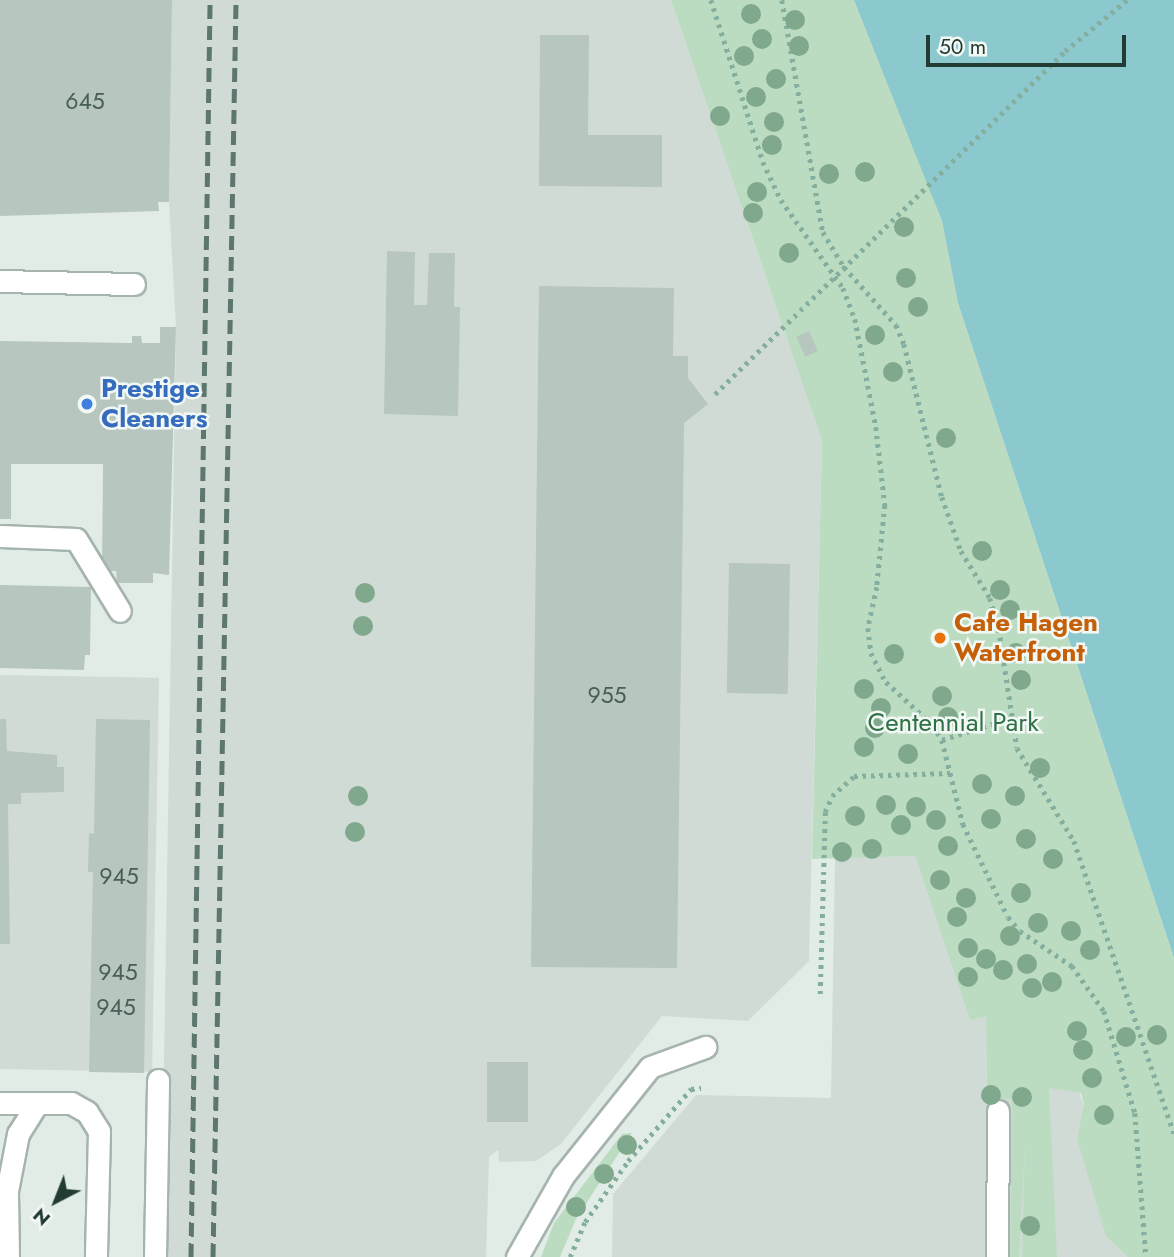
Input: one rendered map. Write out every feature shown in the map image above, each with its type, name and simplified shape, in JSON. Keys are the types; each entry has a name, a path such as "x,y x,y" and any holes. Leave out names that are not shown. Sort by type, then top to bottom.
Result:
{"street":[{"path":"0,281 134,284"},
{"path":"0,536 76,539 120,611"},
{"path":"517,1257 563,1176 650,1067 705,1047"},
{"path":"155,1257 158,1080"},
{"path":"0,1103 71,1103 87,1112 99,1131 96,1257"},
{"path":"8,1257 7,1191 18,1134 37,1104"},
{"path":"997,1257 998,1111"}],"path":[{"path":"711,0 762,162 781,200 835,276 855,319 883,477 885,531 868,628 871,653 886,682 933,725 942,740 963,824 1008,917 1020,931 1072,966 1097,998 1109,1022 1135,1113 1146,1257"},
{"path":"782,0 823,232 845,267 884,310 904,344 942,497 961,551 990,598 999,629 1017,748 1074,841 1174,1133"},
{"path":"715,394 1065,51 1128,0"},
{"path":"942,740 1011,718"},
{"path":"820,993 825,812 832,796 854,776 950,773"},
{"path":"570,1257 585,1222 628,1161 691,1088 701,1088"}],"shaded area":[{"path":"172,0 671,0 822,441 809,961 748,1021 662,1016 561,1144 536,1161 499,1162 498,1150 489,1157 486,1257 155,1257 162,1184 176,327 169,202"},
{"path":"0,675 159,678 152,1072 0,1069"},
{"path":"915,856 970,1020 986,1017 987,1098 1054,1016 1134,1257 612,1257 613,1194 696,1095 831,1098 835,858"}],"green space":[{"name":"Centennial Park","path":"671,0 854,0 915,150 942,221 958,303 1174,958 1174,1257 1128,1257 1106,1236 1077,1139 1084,1104 1081,1093 1049,1088 1057,1257 1022,1257 1025,1143 1019,1257 1010,1257 1012,1099 987,1098 986,1017 970,1020 915,856 812,859 822,441"},
{"path":"632,1133 576,1219 560,1257 541,1257 554,1223 622,1134"}],"water":[{"path":"854,0 1174,0 1174,958 958,303 942,221"}],"building":[{"path":"0,0 172,0 169,202 158,202 159,211 0,216"},
{"path":"540,35 589,35 588,135 662,135 662,187 539,186"},
{"path":"387,251 415,252 414,305 427,305 429,253 455,253 454,307 460,307 458,416 384,414"},
{"path":"539,286 674,288 673,356 688,356 688,378 708,404 684,423 677,968 531,967"},
{"name":"Prestige Cleaners","path":"160,327 176,327 169,575 153,573 153,583 117,583 116,571 102,571 103,464 11,464 11,519 0,519 0,341 132,343 132,336 141,336 142,343 160,343"},
{"path":"809,331 818,351 805,357 796,337"},
{"path":"729,563 790,564 788,694 727,693"},
{"path":"0,585 91,587 90,655 85,655 84,670 0,668"},
{"path":"0,719 6,719 7,751 57,755 57,767 64,767 64,792 21,793 21,804 8,804 10,944 0,944"},
{"path":"96,719 150,720 144,1073 89,1072 93,872 88,872 89,833 94,834"},
{"path":"487,1062 528,1062 528,1122 487,1122"}],"railway":[{"path":"191,1257 210,0"},
{"path":"213,1257 236,0"}],"place":[{"name":"Prestige Cleaners","path":"87,404"},
{"name":"Cafe Hagen Waterfront","path":"940,638"}]}
